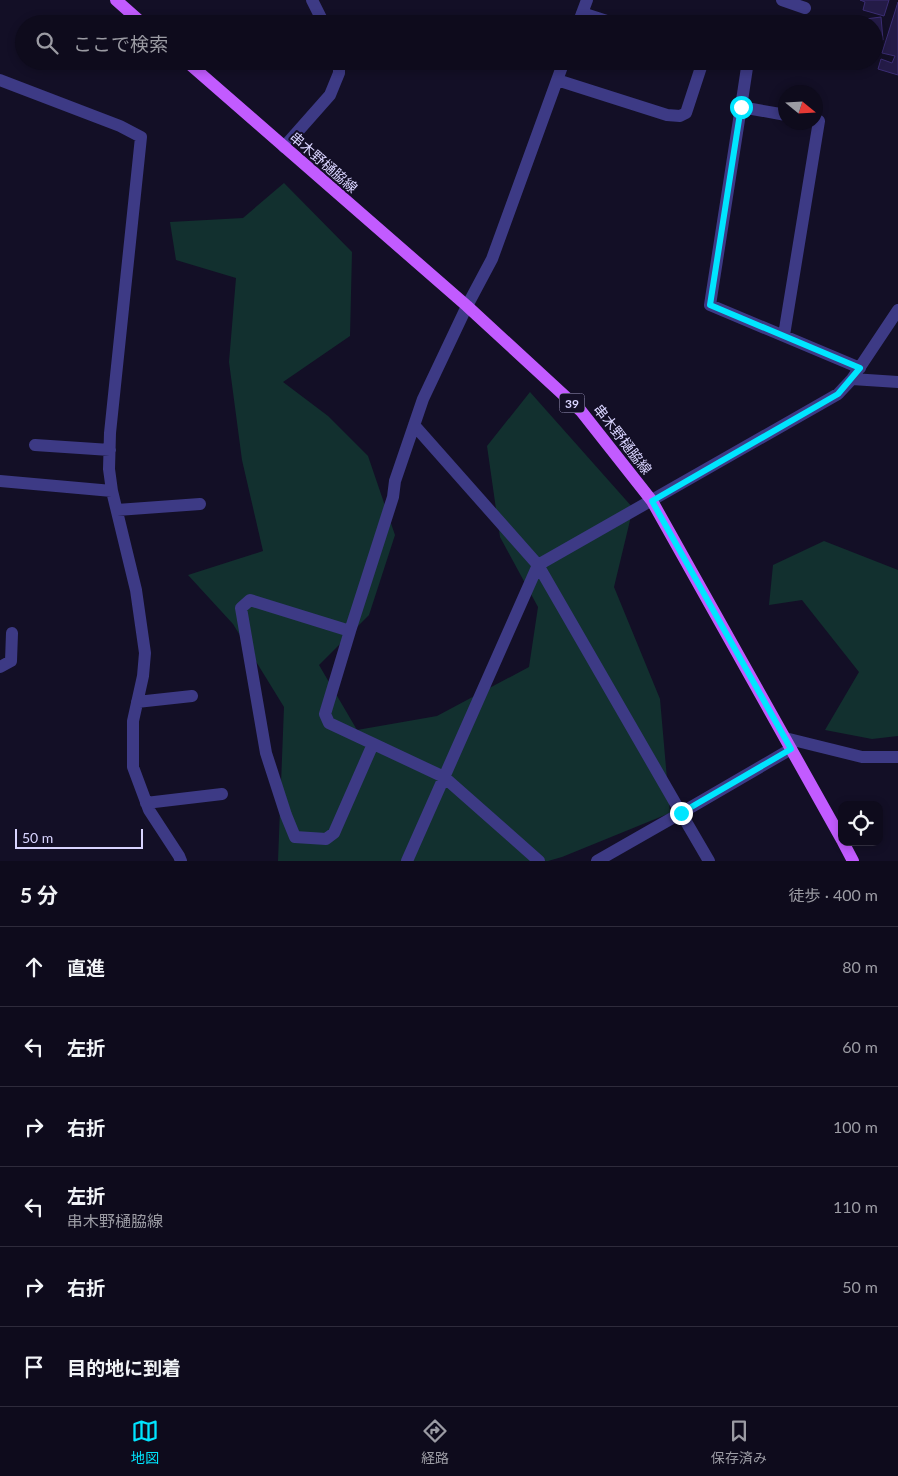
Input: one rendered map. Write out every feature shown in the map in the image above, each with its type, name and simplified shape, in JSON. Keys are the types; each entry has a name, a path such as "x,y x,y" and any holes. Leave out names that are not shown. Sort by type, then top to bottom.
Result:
{"main road":[{"path":"116,0 133,15"},
{"name":"串木野樋脇線","path":"196,70 466,306 581,411 652,501 838,834"},
{"name":"串木野樋脇線","path":"845,846 854,861"}],"street":[{"path":"312,0 320,15"},
{"path":"581,15 587,0"},
{"path":"782,0 805,8"},
{"path":"284,146 330,95 339,70"},
{"path":"539,861 444,777 328,724 325,714 392,497 395,480 423,399 466,306 492,259 561,70"},
{"path":"558,80 667,116 680,116 686,113 700,70"},
{"path":"747,70 710,305 784,335 856,373 898,382"},
{"path":"0,80 120,126 142,137 110,433 109,469 112,491 136,590 145,653 143,676 133,722 133,767 149,810 181,861"},
{"path":"741,107 778,114"},
{"path":"784,335 818,130"},
{"path":"407,861 538,565 838,394 856,373 898,310"},
{"path":"414,425 538,565 709,861"},
{"path":"35,445 110,450"},
{"path":"0,481 112,491"},
{"path":"117,510 200,504"},
{"path":"350,631 250,600 241,608 266,753 295,837 326,840 334,833 372,744"},
{"path":"0,667 11,661 12,633"},
{"path":"137,702 192,696"},
{"path":"597,861 681,813 788,744 862,757 898,757"},
{"path":"146,803 222,794"}],"green space":[{"path":"284,183 352,252 350,336 283,382 328,416 368,456 395,535 369,615 319,665 357,730 437,716 529,667 538,607 500,537 487,446 530,392 633,508 614,587 660,699 670,813 548,861 278,861 284,707 233,624 188,575 263,551 242,460 229,362 236,278 176,260 170,222 243,218"},
{"path":"824,541 898,570 898,736 872,739 825,730 859,672 802,600 769,605 773,565"}],"building":[{"path":"860,0 889,0 884,16 863,10 865,2"},
{"path":"898,2 898,75 881,70 883,70 883,60 892,63 895,56 883,53"}],"route":[{"path":"681,813 791,749 652,501 838,394 860,368 710,305 741,107"}]}
